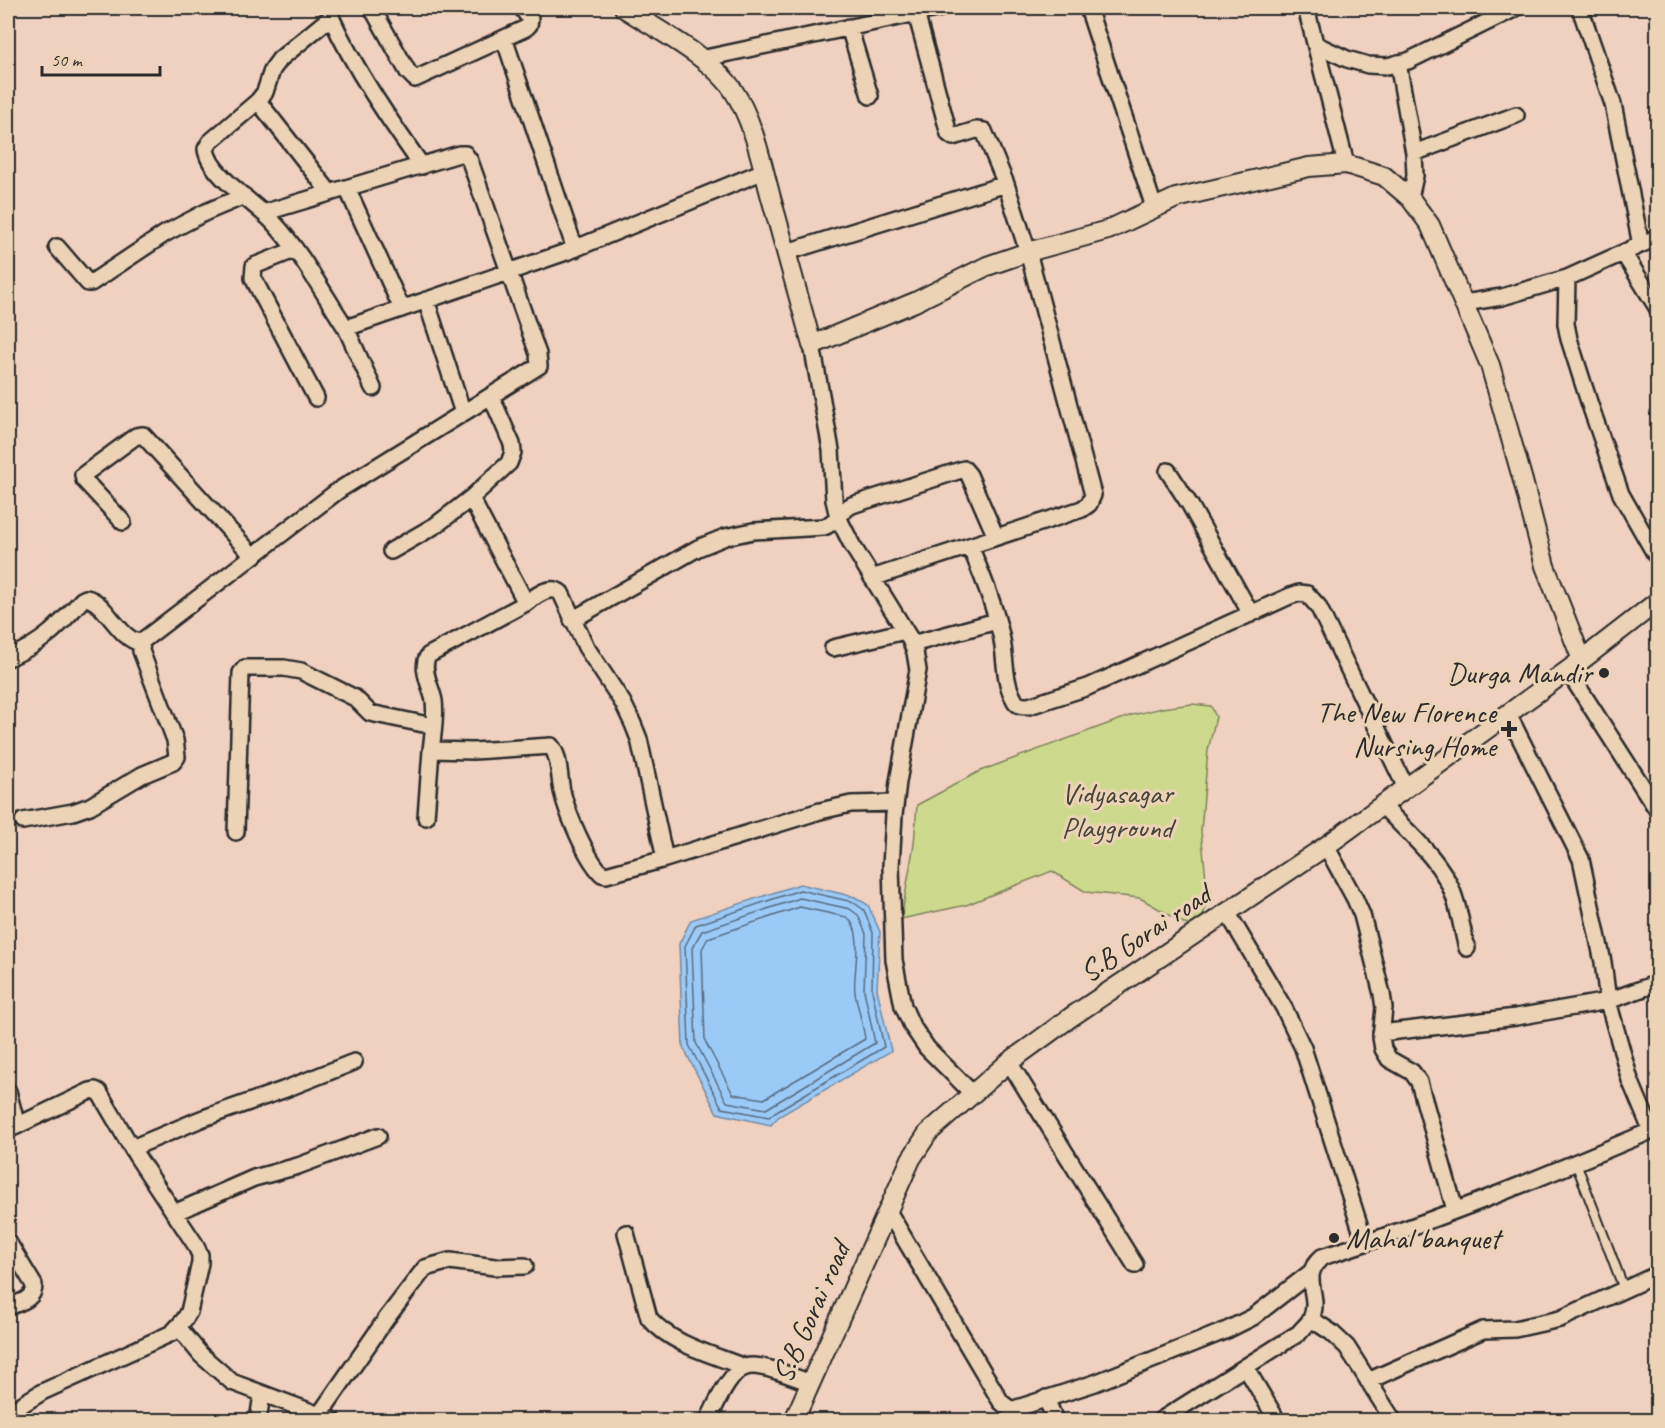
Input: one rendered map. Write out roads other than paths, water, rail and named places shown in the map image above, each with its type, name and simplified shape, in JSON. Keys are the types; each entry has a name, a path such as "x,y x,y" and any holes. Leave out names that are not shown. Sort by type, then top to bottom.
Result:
{"street":[{"path":"372,8 408,72 415,79 529,25 530,19 522,8"},
{"path":"624,8 701,59 733,90 748,121 813,345 831,450 834,500 838,517 852,545 909,638 918,670 895,803 891,866 894,960 903,1006 912,1026 927,1048 973,1094"},
{"path":"701,59 941,8"},
{"path":"1088,8 1154,207"},
{"path":"1306,8 1346,164"},
{"path":"1317,45 1347,59 1368,65 1387,66 1407,61 1489,14 1516,8"},
{"path":"1580,8 1613,104 1641,245"},
{"path":"373,388 346,328 294,250 274,223 211,164 206,149 210,142 258,101 265,92 272,70 280,59 331,12 343,44 382,110 422,166"},
{"path":"872,578 1082,509 1092,500 1090,483 1028,252 1006,184 984,131 975,130 953,136 949,134 916,13"},
{"path":"849,27 870,96"},
{"path":"504,38 575,249"},
{"path":"1398,63 1414,153 1415,176 1410,198"},
{"path":"258,101 330,193"},
{"path":"1414,153 1515,115"},
{"path":"141,643 339,490 539,366 540,360 465,154 263,213"},
{"path":"813,345 915,302 987,266 1108,230 1176,198 1309,167 1346,164 1383,176 1410,198 1430,225 1464,303 1490,365 1545,566 1575,665 1658,811"},
{"path":"346,328 575,249 764,171"},
{"path":"787,252 1006,184"},
{"path":"347,188 402,309"},
{"path":"57,247 88,282 95,282 165,233 244,196"},
{"path":"1464,303 1502,297 1567,278 1658,237"},
{"path":"294,250 254,266 253,278 316,398"},
{"path":"1624,254 1658,309"},
{"path":"1567,278 1566,324 1590,405 1621,494 1658,559"},
{"path":"426,300 464,413"},
{"path":"391,551 436,525 471,498 509,463 513,452 509,435 491,396"},
{"path":"123,522 84,480 83,475 136,436 143,435 253,556"},
{"path":"572,620 698,548 725,537 753,531 824,527 834,522 842,512 852,506 964,469 996,537"},
{"path":"1168,471 1190,505 1251,614"},
{"path":"471,498 526,603"},
{"path":"970,546 998,621 1006,655 1009,689 1016,703 1021,706 1029,706 1088,687 1299,593 1307,594 1313,599 1406,788"},
{"path":"426,817 434,705 425,667 426,659 429,655 547,590 557,589 561,592 586,647 633,724 639,740 665,859"},
{"path":"8,658 41,641 86,598 95,602 128,638 141,643"},
{"name":"S.B Gorai road","path":"794,1420 911,1159 928,1133 1009,1062 1071,1017 1326,846 1657,604"},
{"path":"833,648 909,638 998,621"},
{"path":"23,821 72,812 90,806 142,775 173,762 177,757 175,740 141,651 141,643"},
{"path":"236,832 241,673 245,668 284,668 301,671 355,698 370,713 434,726"},
{"path":"1161,1420 1299,1333 1311,1319 1314,1303 1310,1273 1313,1265 1322,1257 1455,1210 1576,1163 1654,1129 1630,1080 1608,1001 1603,962 1581,859 1508,714"},
{"path":"431,750 473,751 551,746 555,752 562,792 570,818 602,874 606,875 820,811 851,804 895,803"},
{"path":"1382,805 1435,862 1446,879 1452,891 1467,948"},
{"path":"1326,846 1362,915 1383,994 1381,1033 1383,1049 1389,1059 1412,1072 1419,1082 1455,1210"},
{"path":"1227,912 1284,1008 1303,1048 1365,1243"},
{"path":"1381,1033 1516,1017 1608,1001 1658,983"},
{"path":"132,1148 201,1119 284,1090 354,1062"},
{"path":"1009,1062 1135,1265"},
{"path":"8,1091 12,1128 95,1090 99,1092 200,1255 189,1312 172,1333 42,1392 21,1405 8,1417"},
{"path":"174,1213 254,1178 298,1166 378,1136"},
{"path":"888,1211 1000,1402 1011,1410 1095,1383 1227,1330 1253,1317 1310,1273"},
{"path":"626,1233 650,1318 669,1337 744,1367 757,1366 811,1383"},
{"path":"8,1242 34,1285 34,1293 30,1298 8,1307"},
{"path":"178,1327 215,1368 232,1382 262,1395 327,1417 386,1319 425,1268 450,1261 495,1268 525,1266"},
{"path":"1368,1381 1483,1330 1515,1329 1560,1319 1657,1274"},
{"path":"1311,1319 1331,1332 1347,1347 1392,1420"},
{"path":"708,1420 722,1393 733,1377 744,1367"},
{"path":"1246,1368 1277,1420"},
{"path":"258,1420 262,1395"},
{"path":"1046,1398 1055,1420"}],"lane":[{"path":"1576,1163 1624,1289"}],"water":[{"path":"800,884 855,897 868,905 880,932 877,989 891,1051 778,1117 771,1125 717,1113 683,1047 679,944 691,920"}],"place":[{"name":"Durga Mandir","path":"1604,673"},
{"name":"The New Florence Nursing Home","path":"1509,729"},
{"name":"Mahal banquet","path":"1334,1238"}],"park label":[{"name":"Vidyasagar Playground","path":"1117,810"}]}
